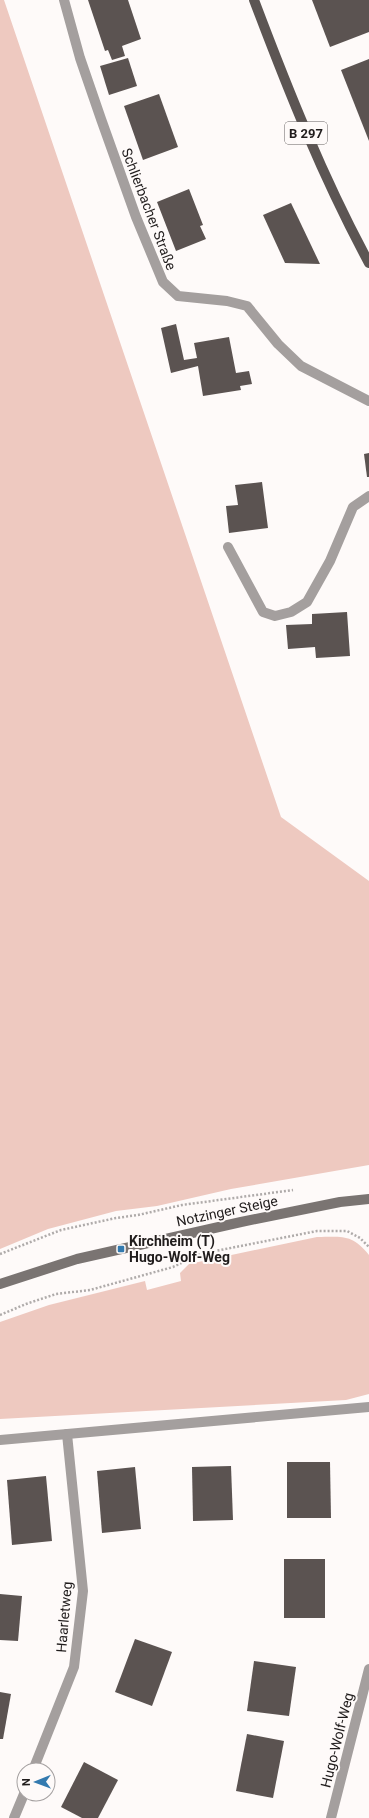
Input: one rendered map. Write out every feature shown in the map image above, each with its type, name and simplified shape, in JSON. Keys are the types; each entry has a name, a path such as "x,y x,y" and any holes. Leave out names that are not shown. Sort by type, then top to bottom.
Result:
{"main road":[{"name":"B 297","path":"254,0 299,117 337,202 369,262"},
{"name":"Notzinger Steige","path":"0,1284 77,1259 340,1202 369,1199"}],"street":[{"name":"Schlierbacher Straße","path":"64,0 80,58 101,119 163,282 178,296 227,301 246,306 278,344 301,366 369,401"},
{"path":"228,547 263,612 275,616 291,612 307,602 330,561 354,507 369,496"},
{"path":"0,1440 369,1407"},
{"name":"Haarletweg","path":"36,1762 74,1667 83,1591 68,1434"},
{"name":"Hugo-Wolf-Weg","path":"331,1818 369,1669"},
{"path":"14,1818 21,1802"}],"path":[{"path":"0,1254 61,1230 116,1218 138,1215 182,1205 299,1189"},
{"path":"0,1315 56,1294 90,1290 173,1267 200,1254 317,1231 347,1231 360,1238 369,1247"}],"shaded area":[{"path":"0,0 4,0 281,817 369,881 369,1165 231,1189 157,1206 116,1211 48,1229 0,1249"},
{"path":"317,1237 340,1237 352,1240 363,1248 369,1255 369,1394 346,1400 0,1419 0,1322 49,1305 145,1281 147,1290 181,1281 180,1273 189,1264"}],"building":[{"path":"88,0 128,0 141,39 122,46 125,56 112,60 108,50 105,51"},
{"path":"312,0 369,0 369,32 330,47"},
{"path":"128,58 137,86 109,95 100,66"},
{"path":"369,59 369,141 341,70"},
{"path":"159,94 178,147 143,160 124,106"},
{"path":"189,189 203,225 200,226 206,239 176,251 157,202"},
{"path":"291,203 320,264 285,263 263,215"},
{"path":"176,324 184,360 197,358 194,343 229,337 236,373 249,371 252,384 240,386 241,390 203,396 198,366 171,373 161,328"},
{"path":"369,453 369,477 367,477 364,454"},
{"path":"262,482 268,528 229,533 226,506 238,505 235,485"},
{"path":"347,612 350,656 316,658 315,647 288,649 286,625 312,624 312,614"},
{"path":"287,1462 330,1462 331,1518 287,1518"},
{"path":"231,1466 233,1520 193,1521 192,1467"},
{"path":"135,1467 141,1529 102,1533 97,1471"},
{"path":"46,1476 52,1541 12,1545 7,1480"},
{"path":"284,1559 325,1559 325,1618 284,1618"},
{"path":"0,1594 22,1596 18,1641 0,1640"},
{"path":"135,1639 172,1652 152,1706 115,1692"},
{"path":"254,1661 296,1667 289,1716 247,1711"},
{"path":"0,1692 11,1694 3,1739 0,1739"},
{"path":"247,1734 284,1741 273,1798 236,1791"},
{"path":"84,1762 118,1780 98,1818 82,1818 61,1807"}],"place":[{"name":"Kirchheim (T) Hugo-Wolf-Weg","path":"121,1249"}]}
